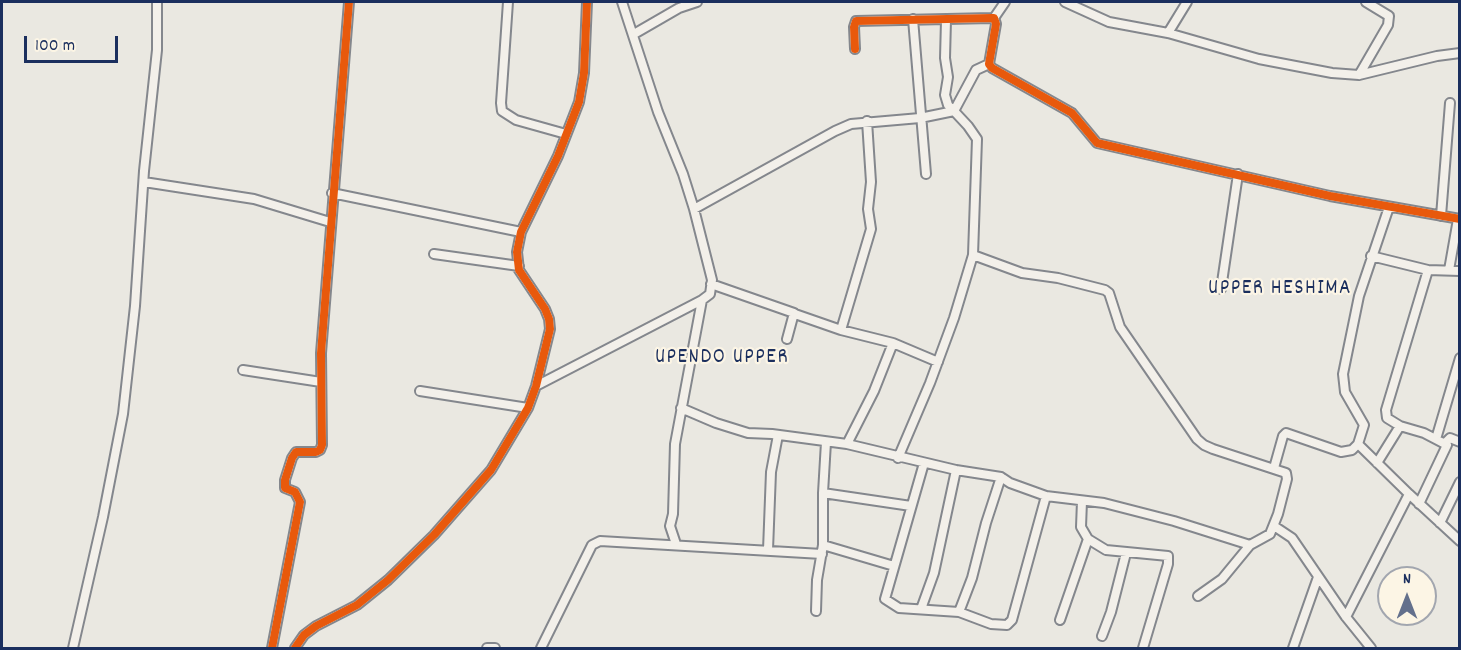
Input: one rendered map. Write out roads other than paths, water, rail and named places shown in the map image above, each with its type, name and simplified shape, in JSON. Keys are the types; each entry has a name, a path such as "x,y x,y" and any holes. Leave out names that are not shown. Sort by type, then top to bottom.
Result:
{"street":[{"path":"73,648 103,517 123,414 135,306 157,50 157,2"},
{"path":"272,648 300,502 295,492 285,488 285,480 296,452 320,450 322,432 321,353 349,2"},
{"path":"508,2 502,111 516,120 567,134"},
{"path":"295,648 304,635 316,626 357,605 388,580 434,535 491,470 528,408 536,386 550,329 549,319 519,267 517,252 521,232 558,156 579,102 584,73 588,2"},
{"path":"536,386 710,294 710,270 694,209 683,174 658,112 622,2"},
{"path":"634,34 679,8 697,2"},
{"path":"994,18 1005,2"},
{"path":"1065,2 1109,22 1168,33 1259,59 1332,73 1359,75 1437,56 1460,53"},
{"path":"1168,33 1187,2"},
{"path":"1359,75 1388,25 1389,16 1366,2"},
{"path":"855,49 856,21 994,18"},
{"path":"989,64 996,24 994,18"},
{"path":"913,19 926,174"},
{"path":"898,458 938,362 973,255 977,139 948,105 945,95 948,77 945,58 946,20"},
{"path":"954,111 976,70 989,64"},
{"path":"989,64 998,73 1072,114 1097,143 1329,196 1459,219 1449,270"},
{"path":"1442,216 1450,103"},
{"path":"694,209 851,124 920,118 954,111"},
{"path":"841,330 871,229 868,209 871,182 867,122"},
{"path":"1221,289 1238,174"},
{"path":"144,182 254,199 330,222"},
{"path":"332,193 521,232"},
{"path":"1274,468 1283,436 1286,433 1341,452 1352,450 1358,444 1364,425 1345,392 1343,374 1351,339 1350,334 1371,256 1389,207"},
{"path":"434,254 519,267"},
{"path":"973,255 1022,273 1058,278 1105,290 1109,294 1120,327 1197,439 1213,449 1286,473 1287,479 1270,534 1250,545 1222,579 1198,596"},
{"path":"1371,256 1428,270 1460,271"},
{"path":"1419,504 1447,448 1445,443 1400,426 1387,418 1386,410 1428,270"},
{"path":"711,284 841,330 893,344 938,362"},
{"path":"676,544 670,526 673,514 675,444 702,300"},
{"path":"787,339 795,314"},
{"path":"847,444 874,390 893,344"},
{"path":"1436,439 1460,358"},
{"path":"243,370 321,382"},
{"path":"420,391 528,408"},
{"path":"681,408 716,423 748,433 847,444 898,458 1001,477 1010,483 1046,496 1104,503 1174,521 1250,545"},
{"path":"1377,463 1400,426"},
{"path":"768,550 771,472 778,435"},
{"path":"1445,443 1450,438 1460,442"},
{"path":"816,610 817,580 823,549 826,442"},
{"path":"1358,444 1460,541"},
{"path":"924,463 885,599 899,608 959,612 991,624 1007,625 1012,620 1046,496"},
{"path":"921,609 934,573 956,470"},
{"path":"959,612 972,578 1001,477"},
{"path":"1440,523 1460,482"},
{"path":"823,493 911,506"},
{"path":"1346,617 1409,494"},
{"path":"1082,501 1081,527 1088,539 1106,550 1168,556 1169,560 1143,648"},
{"path":"1274,526 1292,538 1346,617 1371,648"},
{"path":"1060,620 1088,539"},
{"path":"542,648 592,545 600,541 768,550 823,549 894,566"},
{"path":"1102,636 1111,612 1126,553"},
{"path":"1293,648 1318,576"},
{"path":"487,648 495,648"}],"district":[{"name":"UPPER HESHIMA","path":"1280,290"},
{"name":"UPENDO UPPER","path":"722,359"}]}
